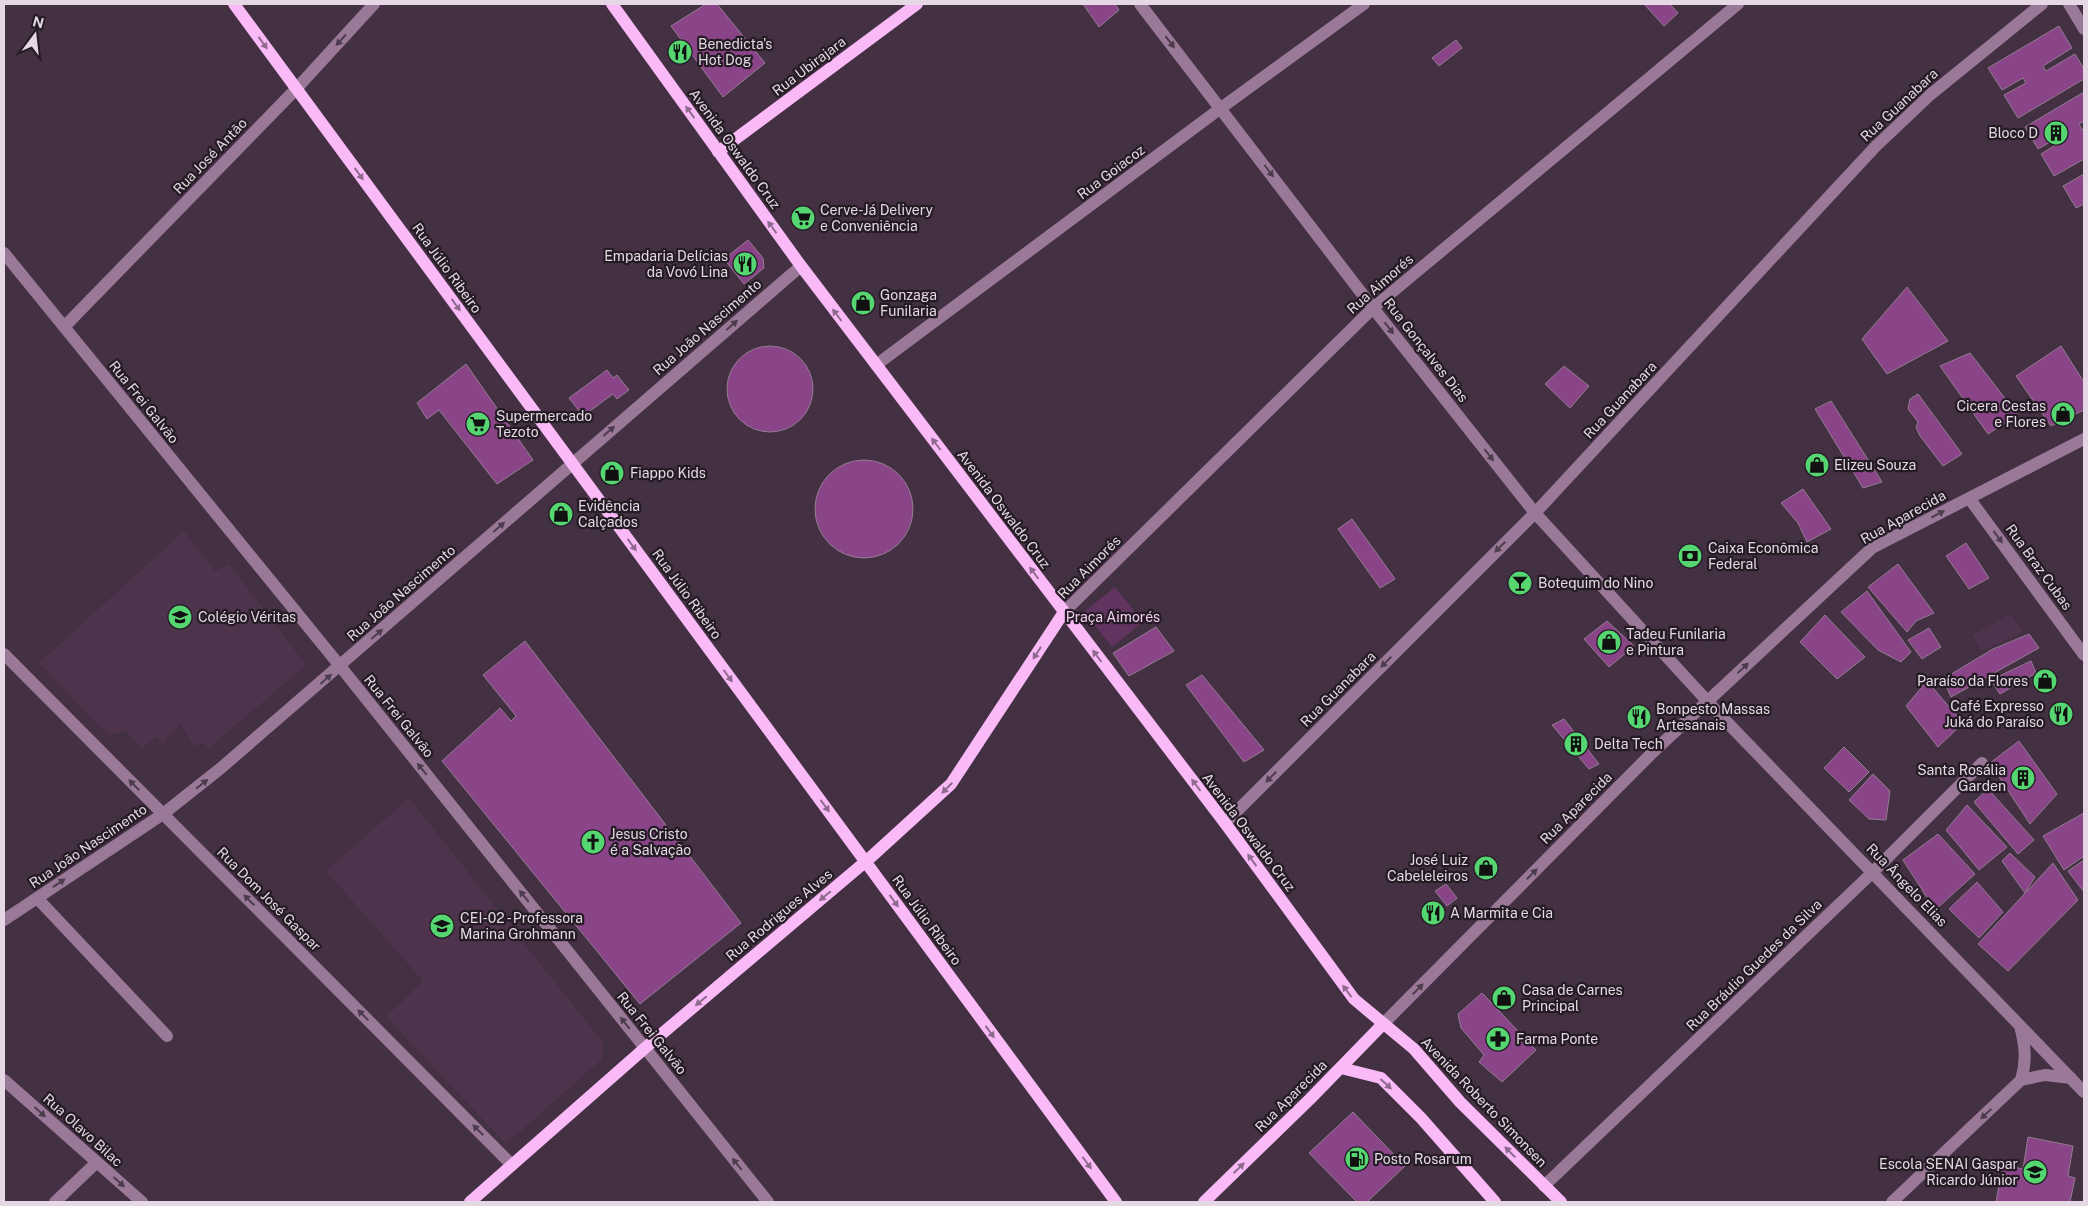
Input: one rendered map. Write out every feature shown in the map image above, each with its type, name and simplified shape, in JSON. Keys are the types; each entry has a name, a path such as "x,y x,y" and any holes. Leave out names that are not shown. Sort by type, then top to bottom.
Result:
{"main road":[{"name":"Rua Júlio Ribeiro","path":"234,4 1116,1202"},
{"name":"Avenida Oswaldo Cruz","path":"612,4 801,266 1226,823 1354,999 1383,1024"},
{"name":"Rua Ubirajara","path":"718,152 917,4"},
{"name":"Rua Rodrigues Alves","path":"470,1202 645,1048 865,862 951,784 1064,612"},
{"name":"Rua Aparecida","path":"1204,1202 1341,1068 1383,1024"},
{"name":"Avenida Roberto Simonsen","path":"1383,1024 1414,1049 1460,1102 1561,1202"},
{"path":"1341,1068 1381,1078 1421,1118 1494,1202"}],"street":[{"name":"Rua José Antão","path":"64,327 296,88 374,4"},
{"name":"Rua Gonçalves Dias","path":"1140,4 1373,308 1535,513 1707,701"},
{"name":"Rua Goiacoz","path":"876,365 1364,4"},
{"name":"Rua Aimorés","path":"1064,612 1373,308 1738,4"},
{"name":"Rua Guanabara","path":"1226,823 1535,513 1875,148 1931,94 2042,4"},
{"path":"2069,4 2084,29"},
{"name":"Rua Frei Galvão","path":"4,252 340,666 768,1202"},
{"name":"Rua João Nascimento","path":"4,920 163,814 221,768 801,266"},
{"name":"Rua Aparecida","path":"1383,1024 1653,752 1872,548 2084,439"},
{"name":"Rua Braz Cubas","path":"1969,498 2084,655"},
{"name":"Rua Dom José Gaspar","path":"4,654 512,1165"},
{"name":"Rua Ângelo Elias","path":"1707,701 2084,1092"},
{"name":"Rua Bráulio Guedes da Silva","path":"1544,1186 1873,872 1982,763"},
{"path":"37,898 167,1036"},
{"path":"2019,1024 2026,1056 2022,1080"},
{"path":"1892,1202 2022,1080 2045,1074 2070,1078"},
{"name":"Rua Olavo Bilac","path":"4,1080 142,1202"},
{"path":"55,1202 97,1162"}],"shaded area":[{"name":"Colégio Véritas","path":"184,531 215,571 229,564 306,665 208,749 204,742 195,747 180,724 163,743 156,737 142,749 126,731 108,735 39,663"},
{"path":"2011,614 2023,632 1982,651 1972,635"},
{"name":"CEI-02 - Professora Marina Grohmann","path":"409,798 604,1044 602,1059 506,1144 386,1017 423,981 326,871"}],"green space":[{"name":"Praça Aimorés","path":"1115,587 1143,622 1112,647 1084,612"}],"building":[{"path":"706,4 717,4 765,63 723,97 671,26"},
{"path":"1083,4 1115,4 1119,10 1099,27"},
{"path":"1644,4 1670,4 1678,13 1664,26"},
{"path":"2059,26 2072,48 2043,66 2046,71 2075,54 2084,69 2084,79 2018,118 2004,95 2026,83 2023,78 2002,90 1988,68"},
{"path":"1456,40 1462,48 1439,66 1432,58"},
{"name":"Bloco D","path":"2084,92 2084,121 2079,124 2082,130 2084,128 2084,159 2054,176 2041,154 2062,141 2059,137 2038,149 2025,127"},
{"path":"2084,174 2084,204 2076,208 2063,186"},
{"name":"Empadaria Delícias da Vovó Lina","path":"748,240 763,258 764,268 744,284 724,259"},
{"path":"1907,287 1948,341 1887,374 1862,339"},
{"path":"762,346 778,346 787,349 801,358 810,372 813,389 810,406 801,420 787,429 778,432 762,432 746,425 734,413 727,397 727,381 734,365 746,353"},
{"path":"2061,346 2084,382 2084,410 2051,426 2016,376"},
{"path":"1970,353 2018,415 1988,434 1940,366"},
{"path":"466,364 533,460 497,484 439,410 427,419 417,403"},
{"path":"1564,366 1589,386 1570,408 1545,384"},
{"path":"607,370 613,378 617,375 629,390 617,399 613,394 583,416 569,398"},
{"path":"1918,394 1962,454 1943,466 1920,436 1916,427 1918,422 1908,409 1910,399"},
{"path":"1831,401 1882,482 1863,488 1815,409"},
{"path":"864,460 883,464 899,474 909,490 913,509 909,528 899,544 883,554 864,558 845,554 829,544 819,528 815,509 819,490 829,474 845,464"},
{"path":"1803,489 1831,529 1807,542 1798,523 1781,503"},
{"path":"1352,519 1395,579 1380,588 1338,529"},
{"path":"1966,543 1989,578 1969,589 1946,556"},
{"path":"1898,564 1934,613 1916,621 1907,632 1868,587"},
{"path":"1867,591 1911,652 1901,662 1878,650 1841,612"},
{"path":"1825,615 1865,657 1837,679 1800,642"},
{"name":"Tadeu Funilaria e Pintura","path":"1607,621 1634,646 1609,667 1584,639"},
{"path":"1156,627 1174,651 1129,676 1113,653"},
{"path":"1929,628 1941,647 1922,659 1908,640"},
{"path":"2029,634 2039,648 1951,697 1943,679 1993,649"},
{"name":"Jesus Cristo é a Salvação","path":"525,641 741,923 640,1004 442,761 500,708 511,721 516,716 483,675"},
{"path":"2031,661 2036,673 2000,694 1991,680"},
{"path":"1202,675 1264,750 1244,762 1186,685"},
{"path":"1927,681 1963,723 1938,747 1906,706"},
{"name":"Delta Tech","path":"1564,719 1599,764 1589,769 1552,725"},
{"name":"Santa Rosália Garden","path":"2019,741 2057,794 2030,824 1990,763"},
{"path":"1844,747 1869,772 1849,792 1824,768"},
{"path":"1873,774 1890,791 1886,820 1869,819 1849,800"},
{"path":"1988,789 2034,840 2018,854 1974,802"},
{"path":"1967,805 2007,847 1979,870 1946,830"},
{"path":"2084,813 2084,856 2064,870 2043,836"},
{"path":"1938,834 1975,874 1935,910 1903,860"},
{"path":"2010,853 2035,877 2025,893 2002,861"},
{"path":"2084,860 2084,892 2068,871"},
{"path":"2053,863 2078,900 2008,971 1978,944"},
{"path":"1977,882 2003,912 1979,938 1949,909"},
{"path":"1446,884 1457,898 1447,906 1435,891"},
{"name":"Farma Ponte","path":"1482,993 1536,1050 1502,1082 1479,1062 1484,1055 1461,1028 1458,1014"},
{"name":"Posto Rosarum","path":"1353,1112 1405,1166 1367,1202 1357,1202 1309,1153"},
{"name":"Escola SENAI Gaspar Ricardo Júnior","path":"2028,1137 2073,1146 2068,1176 2075,1178 2070,1202 1996,1202 2003,1165 2023,1169"}],"place":[{"name":"Benedicta's Hot Dog","path":"680,52"},
{"name":"Bloco D","path":"2056,133"},
{"name":"Cerve-Já Delivery e Conveniência","path":"803,218"},
{"name":"Empadaria Delícias da Vovó Lina","path":"745,264"},
{"name":"Gonzaga Funilaria","path":"863,303"},
{"name":"Cicera Cestas e Flores","path":"2063,414"},
{"name":"Supermercado Tezoto","path":"478,424"},
{"name":"Elizeu Souza","path":"1817,465"},
{"name":"Fiappo Kids","path":"612,473"},
{"name":"Evidência Calçados","path":"561,514"},
{"name":"Caixa Econômica Federal","path":"1690,556"},
{"name":"Botequim do Nino","path":"1520,583"},
{"name":"Colégio Véritas","path":"180,617"},
{"name":"Tadeu Funilaria e Pintura","path":"1609,642"},
{"name":"Paraíso da Flores","path":"2045,681"},
{"name":"Café Expresso Juká do Paraíso","path":"2061,714"},
{"name":"Bonpesto Massas Artesanais","path":"1639,717"},
{"name":"Delta Tech","path":"1576,744"},
{"name":"Santa Rosália Garden","path":"2023,778"},
{"name":"Jesus Cristo é a Salvação","path":"593,842"},
{"name":"José Luiz Cabeleleiros","path":"1486,868"},
{"name":"A Marmita e Cia","path":"1433,913"},
{"name":"CEI-02 - Professora Marina Grohmann","path":"442,926"},
{"name":"Casa de Carnes Principal","path":"1504,998"},
{"name":"Farma Ponte","path":"1498,1039"},
{"name":"Posto Rosarum","path":"1357,1159"},
{"name":"Escola SENAI Gaspar Ricardo Júnior","path":"2035,1172"}]}
